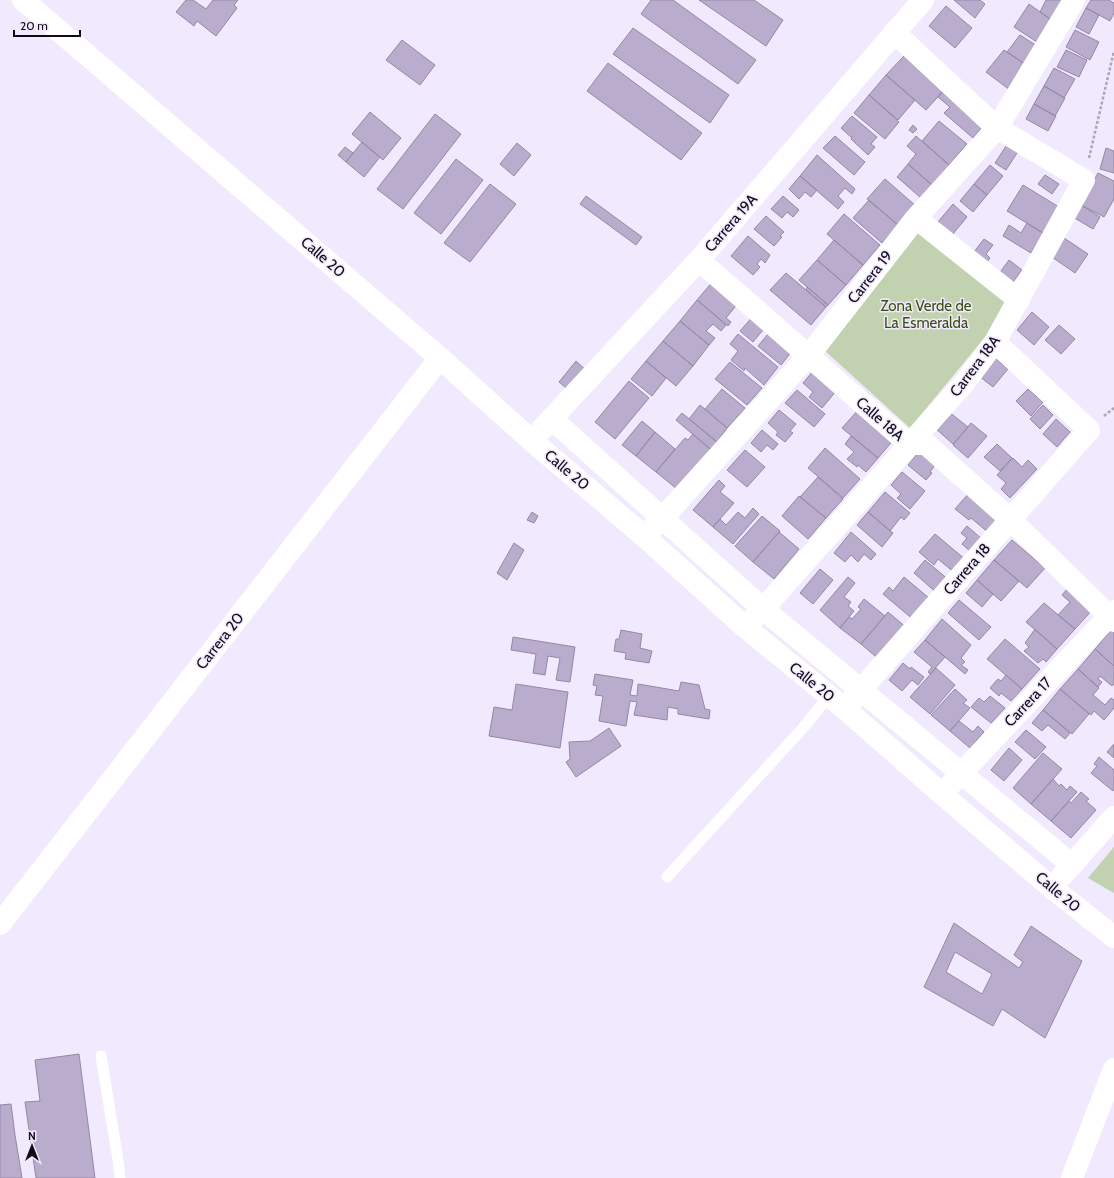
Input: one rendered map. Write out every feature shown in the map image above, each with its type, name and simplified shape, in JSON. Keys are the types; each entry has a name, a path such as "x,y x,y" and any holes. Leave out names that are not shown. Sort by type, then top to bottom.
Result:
{"street":[{"name":"Calle 20","path":"23,0 440,358 531,440 644,536 745,627 837,702 1052,888 1114,937"},
{"name":"Carrera 19A","path":"531,440 699,260 894,32 924,0"},
{"name":"Carrera 19","path":"644,536 662,519 809,355 916,218 997,128 1074,0"},
{"path":"894,32 997,128 1084,180"},
{"name":"Carrera 18A","path":"745,627 965,382 995,342 1084,180"},
{"path":"916,218 1019,300"},
{"name":"Calle 18A","path":"699,260 909,444 926,444 1010,519 1112,616"},
{"name":"Carrera 18","path":"837,702 862,690 1089,430 995,342"},
{"name":"Carrera 20","path":"0,924 440,358"},
{"path":"552,419 763,608 1071,864"},
{"name":"Carrera 17","path":"942,794 1112,616"},
{"path":"1052,888 1071,864 1114,817"},
{"path":"1072,1178 1114,1070"}],"lane":[{"path":"668,877 802,729 837,702"},
{"path":"101,1056 120,1178"}],"path":[{"path":"1084,180 1114,51"}],"green space":[{"name":"Zona Verde de La Esmeralda","path":"919,226 1013,303 910,428 823,349"},
{"path":"1114,847 1114,893 1088,878"}],"building":[{"path":"186,0 193,0 206,9 213,0 238,0 234,5 237,8 216,36 197,21 194,26 176,12"},
{"path":"651,0 673,0 756,60 738,84 641,14"},
{"path":"699,0 754,0 783,20 766,46"},
{"path":"954,0 980,0 985,4 975,18"},
{"path":"1046,0 1064,0 1053,21 1040,12"},
{"path":"1091,0 1109,0 1114,3 1114,13 1110,21 1086,8"},
{"path":"1029,4 1057,24 1043,46 1014,27"},
{"path":"946,6 972,28 955,48 929,26"},
{"path":"1086,8 1099,15 1089,34 1076,27"},
{"path":"633,28 729,95 710,123 613,54"},
{"path":"1075,30 1099,42 1090,60 1066,47"},
{"path":"1020,35 1042,49 1029,67 1007,52"},
{"path":"402,40 435,65 420,85 386,60"},
{"path":"1004,50 1029,67 1010,90 986,72"},
{"path":"1066,50 1087,60 1079,77 1057,67"},
{"path":"904,56 944,90 926,110 886,75"},
{"path":"608,63 702,133 681,160 587,91"},
{"path":"1054,68 1075,79 1064,98 1044,86"},
{"path":"886,75 915,100 898,120 869,95"},
{"path":"1044,86 1065,98 1055,116 1034,104"},
{"path":"944,90 984,125 973,138 944,113 950,107 938,97"},
{"path":"869,95 899,122 885,139 854,113"},
{"path":"1034,104 1056,116 1048,131 1026,119"},
{"path":"370,112 401,138 383,160 352,134"},
{"path":"435,114 461,134 403,209 377,189"},
{"path":"852,116 877,137 871,144 875,147 868,155 841,128"},
{"path":"939,121 967,144 949,165 922,141"},
{"path":"913,125 917,129 913,133 909,130"},
{"path":"835,136 865,162 854,175 823,148"},
{"path":"916,136 949,165 932,185 908,164 916,154 907,146"},
{"path":"362,142 380,157 364,177 346,162"},
{"path":"517,143 531,155 514,176 500,164"},
{"path":"1008,143 1019,150 1006,170 995,163"},
{"path":"345,147 353,153 346,162 338,155"},
{"path":"1106,148 1114,151 1114,173 1100,169"},
{"path":"817,155 855,189 852,194 845,188 838,196 844,202 838,209 800,176"},
{"path":"456,159 483,180 441,234 414,213"},
{"path":"908,164 932,185 921,198 897,177"},
{"path":"990,165 1003,176 987,195 974,184"},
{"path":"1098,173 1114,181 1114,199 1104,217 1081,205"},
{"path":"1045,175 1059,184 1052,194 1038,184"},
{"path":"800,176 817,190 811,197 805,192 799,199 789,189"},
{"path":"885,179 916,206 898,225 867,199"},
{"path":"490,184 516,204 470,262 444,243"},
{"path":"974,184 987,195 973,212 960,201"},
{"path":"1023,185 1059,207 1043,233 1007,211"},
{"path":"586,196 642,237 636,245 580,204"},
{"path":"783,196 799,210 793,217 787,212 782,218 771,209"},
{"path":"869,200 898,225 882,243 853,218"},
{"path":"953,204 967,217 952,235 938,222"},
{"path":"1081,205 1100,217 1093,229 1073,217"},
{"path":"844,214 880,245 863,265 827,234"},
{"path":"766,216 784,232 780,236 782,237 774,246 754,229"},
{"path":"1027,223 1043,233 1031,253 1003,236 1009,225 1021,233"},
{"path":"748,236 770,255 765,263 761,259 757,264 760,267 753,275 731,256"},
{"path":"1061,236 1088,254 1075,273 1049,255"},
{"path":"984,239 993,245 986,254 990,258 983,267 970,257"},
{"path":"834,240 863,265 846,285 817,260"},
{"path":"817,260 846,285 828,305 799,280"},
{"path":"1009,260 1022,270 1009,287 996,278"},
{"path":"786,273 826,307 811,325 770,290"},
{"path":"714,280 740,301 726,318 731,322 728,326 697,300"},
{"path":"807,287 828,305 826,307 806,290"},
{"path":"697,300 726,325 721,331 713,324 706,331 715,338 709,345 680,321"},
{"path":"1032,312 1049,327 1034,345 1017,330"},
{"path":"755,314 768,324 753,342 740,331"},
{"path":"680,321 709,345 693,366 663,341"},
{"path":"1059,325 1075,339 1061,354 1045,340"},
{"path":"773,328 795,347 781,365 758,346"},
{"path":"738,334 778,367 764,385 745,368 744,371 731,360 738,351 730,344"},
{"path":"663,341 693,366 676,386 646,361"},
{"path":"995,358 1008,369 993,387 979,376"},
{"path":"576,361 589,373 572,393 559,382"},
{"path":"646,361 666,378 652,396 631,379"},
{"path":"730,362 762,388 747,405 715,379"},
{"path":"814,370 837,390 822,408 809,397 813,392 803,383"},
{"path":"629,381 649,398 615,439 595,422"},
{"path":"722,389 745,408 727,428 705,409"},
{"path":"1028,389 1043,402 1031,416 1016,401"},
{"path":"797,390 825,414 814,427 785,403"},
{"path":"700,405 727,428 717,442 689,419"},
{"path":"1043,405 1053,415 1040,429 1030,419"},
{"path":"859,409 895,438 878,458 842,428"},
{"path":"779,410 796,424 790,431 793,433 785,442 776,435 778,432 768,423"},
{"path":"949,412 968,427 953,444 935,428"},
{"path":"682,413 717,442 710,449 676,420"},
{"path":"1056,419 1070,432 1057,447 1043,434"},
{"path":"642,421 655,432 636,456 622,445"},
{"path":"971,423 987,436 968,458 953,445"},
{"path":"762,430 778,444 773,450 767,445 761,452 751,443"},
{"path":"655,432 675,449 656,472 636,456"},
{"path":"693,434 710,449 677,489 656,472 685,438 688,440"},
{"path":"851,436 878,458 866,472 858,465 857,467 847,459 854,452 845,444"},
{"path":"997,444 1012,458 1000,471 984,457"},
{"path":"825,448 860,479 843,498 808,468"},
{"path":"745,450 765,467 747,487 727,470"},
{"path":"919,452 935,465 930,472 932,473 926,480 908,465"},
{"path":"1013,458 1022,467 1028,460 1037,469 1010,498 1001,489 1006,483 997,475"},
{"path":"902,472 925,491 910,509 897,498 901,494 891,485"},
{"path":"818,477 843,499 826,518 800,497"},
{"path":"719,480 725,486 720,492 734,503 713,527 693,510"},
{"path":"885,492 910,513 904,520 901,517 890,531 868,512"},
{"path":"969,493 1000,520 989,533 971,518 969,520 955,509"},
{"path":"799,496 826,518 808,539 782,516"},
{"path":"753,508 759,514 733,544 713,527 720,519 726,525 738,512 745,518"},
{"path":"532,512 538,516 534,523 527,520"},
{"path":"868,512 893,533 882,547 857,525"},
{"path":"762,516 780,531 753,562 735,546"},
{"path":"967,526 983,540 972,553 962,544 967,538 961,533"},
{"path":"779,532 799,549 774,579 753,562"},
{"path":"851,532 876,554 871,560 864,554 858,562 851,555 845,562 834,553"},
{"path":"935,534 966,560 955,573 938,559 934,565 919,552"},
{"path":"1012,540 1045,568 1027,588 994,560"},
{"path":"514,543 524,550 507,580 497,573"},
{"path":"925,560 949,580 938,594 914,573"},
{"path":"994,560 1019,581 1001,601 977,580"},
{"path":"820,569 833,580 813,604 800,593"},
{"path":"848,577 855,583 844,597 851,602 848,606 854,611 840,628 820,610"},
{"path":"904,577 929,598 915,621 883,594 889,587 893,591"},
{"path":"977,580 993,594 982,607 966,593"},
{"path":"1068,588 1093,609 1075,629 1058,615 1070,602 1062,595"},
{"path":"864,599 885,616 861,644 840,628 849,617 852,619 861,609 858,607"},
{"path":"959,600 991,627 979,640 948,613"},
{"path":"1044,603 1075,629 1057,649 1026,622"},
{"path":"888,612 908,629 881,661 861,644"},
{"path":"942,619 971,645 961,658 965,662 961,665 968,670 965,674 925,640"},
{"path":"1035,629 1057,649 1046,662 1043,659 1038,663 1024,651 1029,647 1025,643"},
{"path":"1112,629 1114,631 1114,666 1095,649"},
{"path":"621,630 642,634 640,648 652,651 649,663 625,659 626,653 614,651 616,639 619,639"},
{"path":"513,637 575,647 570,682 556,680 560,658 548,656 545,675 533,673 536,654 511,650"},
{"path":"1005,639 1040,669 1022,689 987,659"},
{"path":"925,640 945,657 930,674 928,672 932,667 914,652"},
{"path":"1095,649 1114,666 1114,684 1112,686 1100,676 1098,679 1102,682 1098,687 1078,669"},
{"path":"903,663 924,677 918,685 912,680 902,691 889,680"},
{"path":"936,668 955,685 930,714 910,697"},
{"path":"1078,669 1099,688 1093,695 1105,705 1111,698 1114,700 1114,708 1104,720 1094,711 1091,715 1060,689"},
{"path":"595,674 633,680 630,695 637,696 638,684 679,691 681,682 699,685 705,709 710,710 709,719 678,714 678,709 668,707 667,720 634,715 637,702 630,701 626,726 599,721 603,696 595,695 597,686 593,685"},
{"path":"1006,675 1022,689 1011,701 1001,693 999,696 990,688 998,679 1001,681"},
{"path":"516,684 568,692 560,748 489,736 494,707 512,710"},
{"path":"955,689 967,700 963,703 970,708 950,731 931,715"},
{"path":"1060,689 1089,714 1072,734 1043,710"},
{"path":"990,696 1005,708 991,723 971,707 979,698 984,702"},
{"path":"1043,710 1070,733 1065,739 1048,725 1042,731 1032,723"},
{"path":"959,721 973,732 978,726 984,732 970,748 950,731"},
{"path":"609,728 621,746 576,777 566,762 570,759 569,742 590,741"},
{"path":"1026,730 1046,747 1035,759 1015,742"},
{"path":"1114,744 1114,758 1107,752"},
{"path":"1009,748 1022,760 1004,781 991,770"},
{"path":"1043,753 1062,769 1031,804 1013,788"},
{"path":"1099,757 1114,770 1113,791 1091,773 1097,766 1094,764"},
{"path":"1053,779 1059,786 1061,784 1067,790 1070,786 1077,792 1051,821 1031,804"},
{"path":"1081,792 1089,799 1086,801 1096,810 1071,838 1051,821 1069,801 1071,803"},
{"path":"954,923 1019,968 1023,962 1014,955 1031,926 1082,961 1045,1038 1002,1009 993,1026 924,987","holes":["955,952 992,974 982,994 946,972"]},
{"path":"79,1054 95,1178 36,1178 25,1102 40,1101 35,1060"},
{"path":"11,1104 22,1178 0,1178 0,1105"}]}
